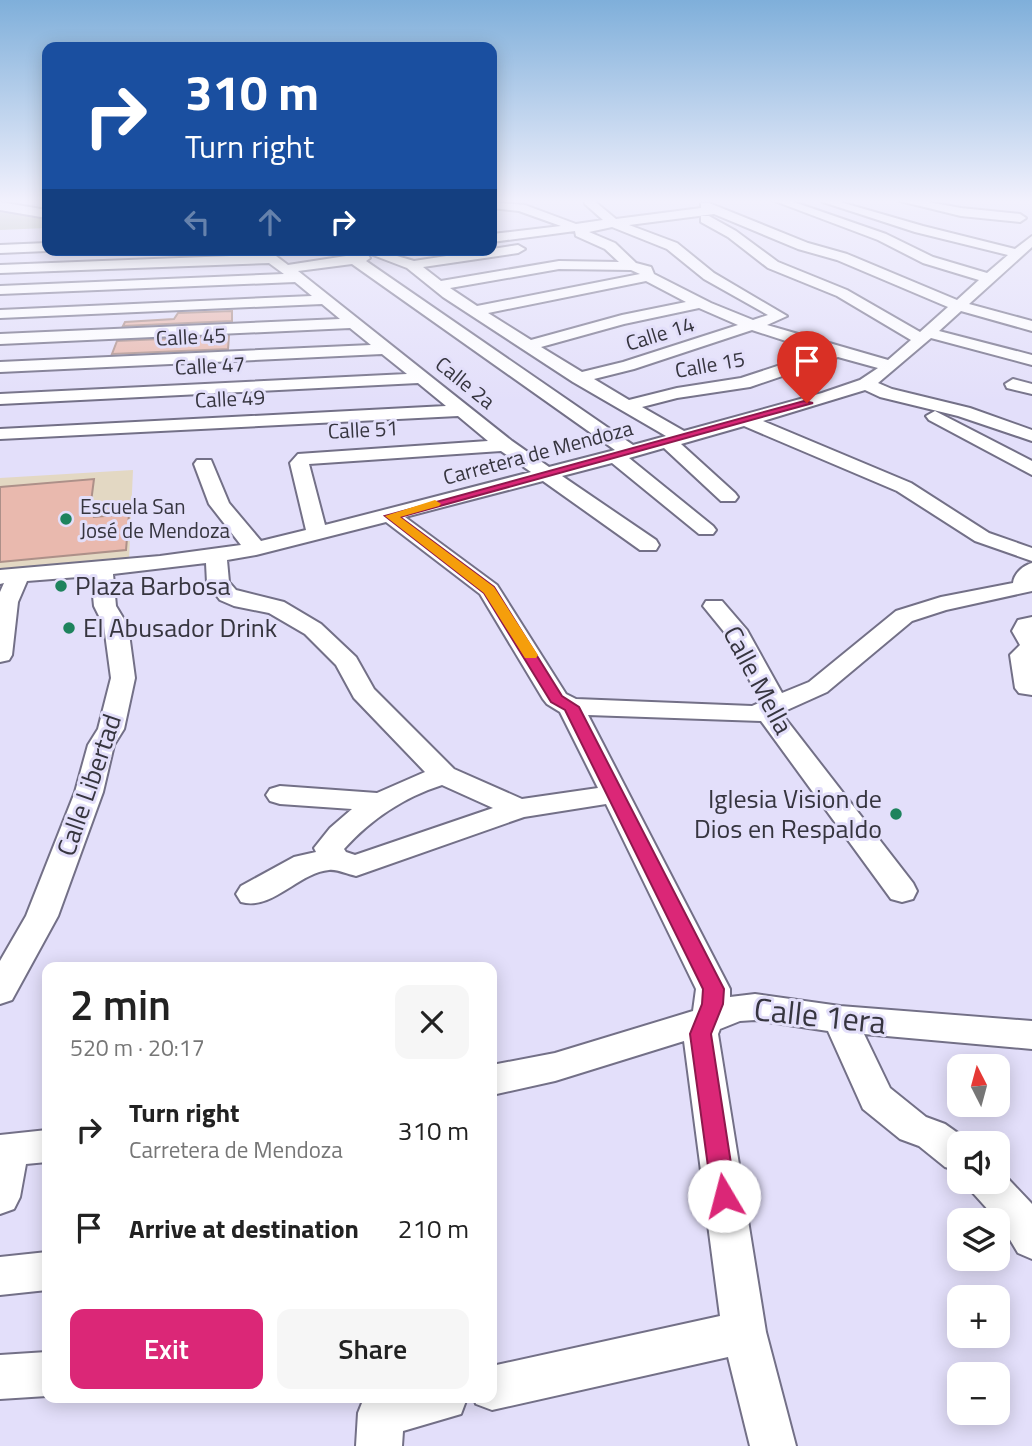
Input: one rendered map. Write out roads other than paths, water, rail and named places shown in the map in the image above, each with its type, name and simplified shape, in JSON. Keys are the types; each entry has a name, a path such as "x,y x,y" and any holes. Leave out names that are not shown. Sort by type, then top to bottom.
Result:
{"street":[{"path":"0,269 85,267"},
{"path":"0,290 241,267"},
{"name":"Calle 2a","path":"282,267 505,445 648,545"},
{"path":"368,267 622,454 706,530"},
{"path":"421,267 438,286 579,378 629,405 674,439 728,498"},
{"path":"438,286 545,267"},
{"path":"634,267 698,304 753,327 891,366"},
{"path":"778,267 842,293 925,336 1032,360"},
{"path":"867,267 959,306 1032,326"},
{"path":"954,267 988,278"},
{"name":"Carretera de Mendoza","path":"9,577 216,556 256,549 622,454 866,384 891,366 988,278 1007,267"},
{"path":"476,311 647,273 698,268"},
{"name":"Calle 14","path":"579,378 628,366 780,316 698,268"},
{"path":"842,293 866,289"},
{"path":"0,314 324,300"},
{"path":"530,345 622,320 698,304"},
{"path":"0,339 354,323"},
{"name":"Calle 45","path":"0,367 385,349"},
{"name":"Calle 15","path":"629,405 677,393 744,383 837,352"},
{"name":"Calle 47","path":"0,399 422,378"},
{"path":"866,384 928,404 964,412 1032,436"},
{"path":"1013,384 1032,389"},
{"path":"928,404 924,407 930,413 1032,469"},
{"name":"Calle 49","path":"0,434 463,410"},
{"path":"746,420 905,488 982,537 1028,573"},
{"name":"Calle 51","path":"317,534 299,463 305,458 505,445"},
{"path":"204,464 219,505 256,549"},
{"path":"391,516 489,590 556,699 571,707 756,714 818,687 904,616 1028,573"},
{"path":"216,556 218,583 228,595 242,601 276,607 313,629 347,662 363,693 444,775 519,809"},
{"name":"Calle Libertad","path":"0,991 43,916 89,792 101,745 111,729 123,678 116,626 105,606 101,569"},
{"path":"0,655 9,577"},
{"name":"Calle Mella","path":"714,606 735,630 775,704 772,718 902,891"},
{"path":"1028,688 1022,655 1032,647 1024,631 1027,625 1032,624"},
{"path":"571,707 713,989 708,1020 701,1034 744,1332 773,1446"},
{"path":"333,859 329,848 380,802 408,787 444,775"},
{"path":"252,894 305,864 333,859 356,866 519,809 615,794"},
{"path":"280,796 380,802"},
{"name":"Calle 1era","path":"497,1079 555,1067 708,1020 736,1008 755,1007 840,1019 1032,1035"},
{"path":"840,1019 877,1098 913,1128 932,1135 947,1146"},
{"path":"0,1196 5,1151 42,1147"},
{"path":"999,1194 1014,1210 1032,1240"},
{"path":"0,1276 42,1272"},
{"path":"497,1387 744,1332"},
{"path":"0,1377 42,1374"},
{"path":"380,1419 430,1403"}],"place":[{"name":"Escuela San José de Mendoza","path":"66,519"},
{"name":"Plaza Barbosa","path":"61,586"},
{"name":"El Abusador Drink","path":"69,628"},
{"name":"Iglesia Vision de Dios en Respaldo","path":"896,814"}]}
